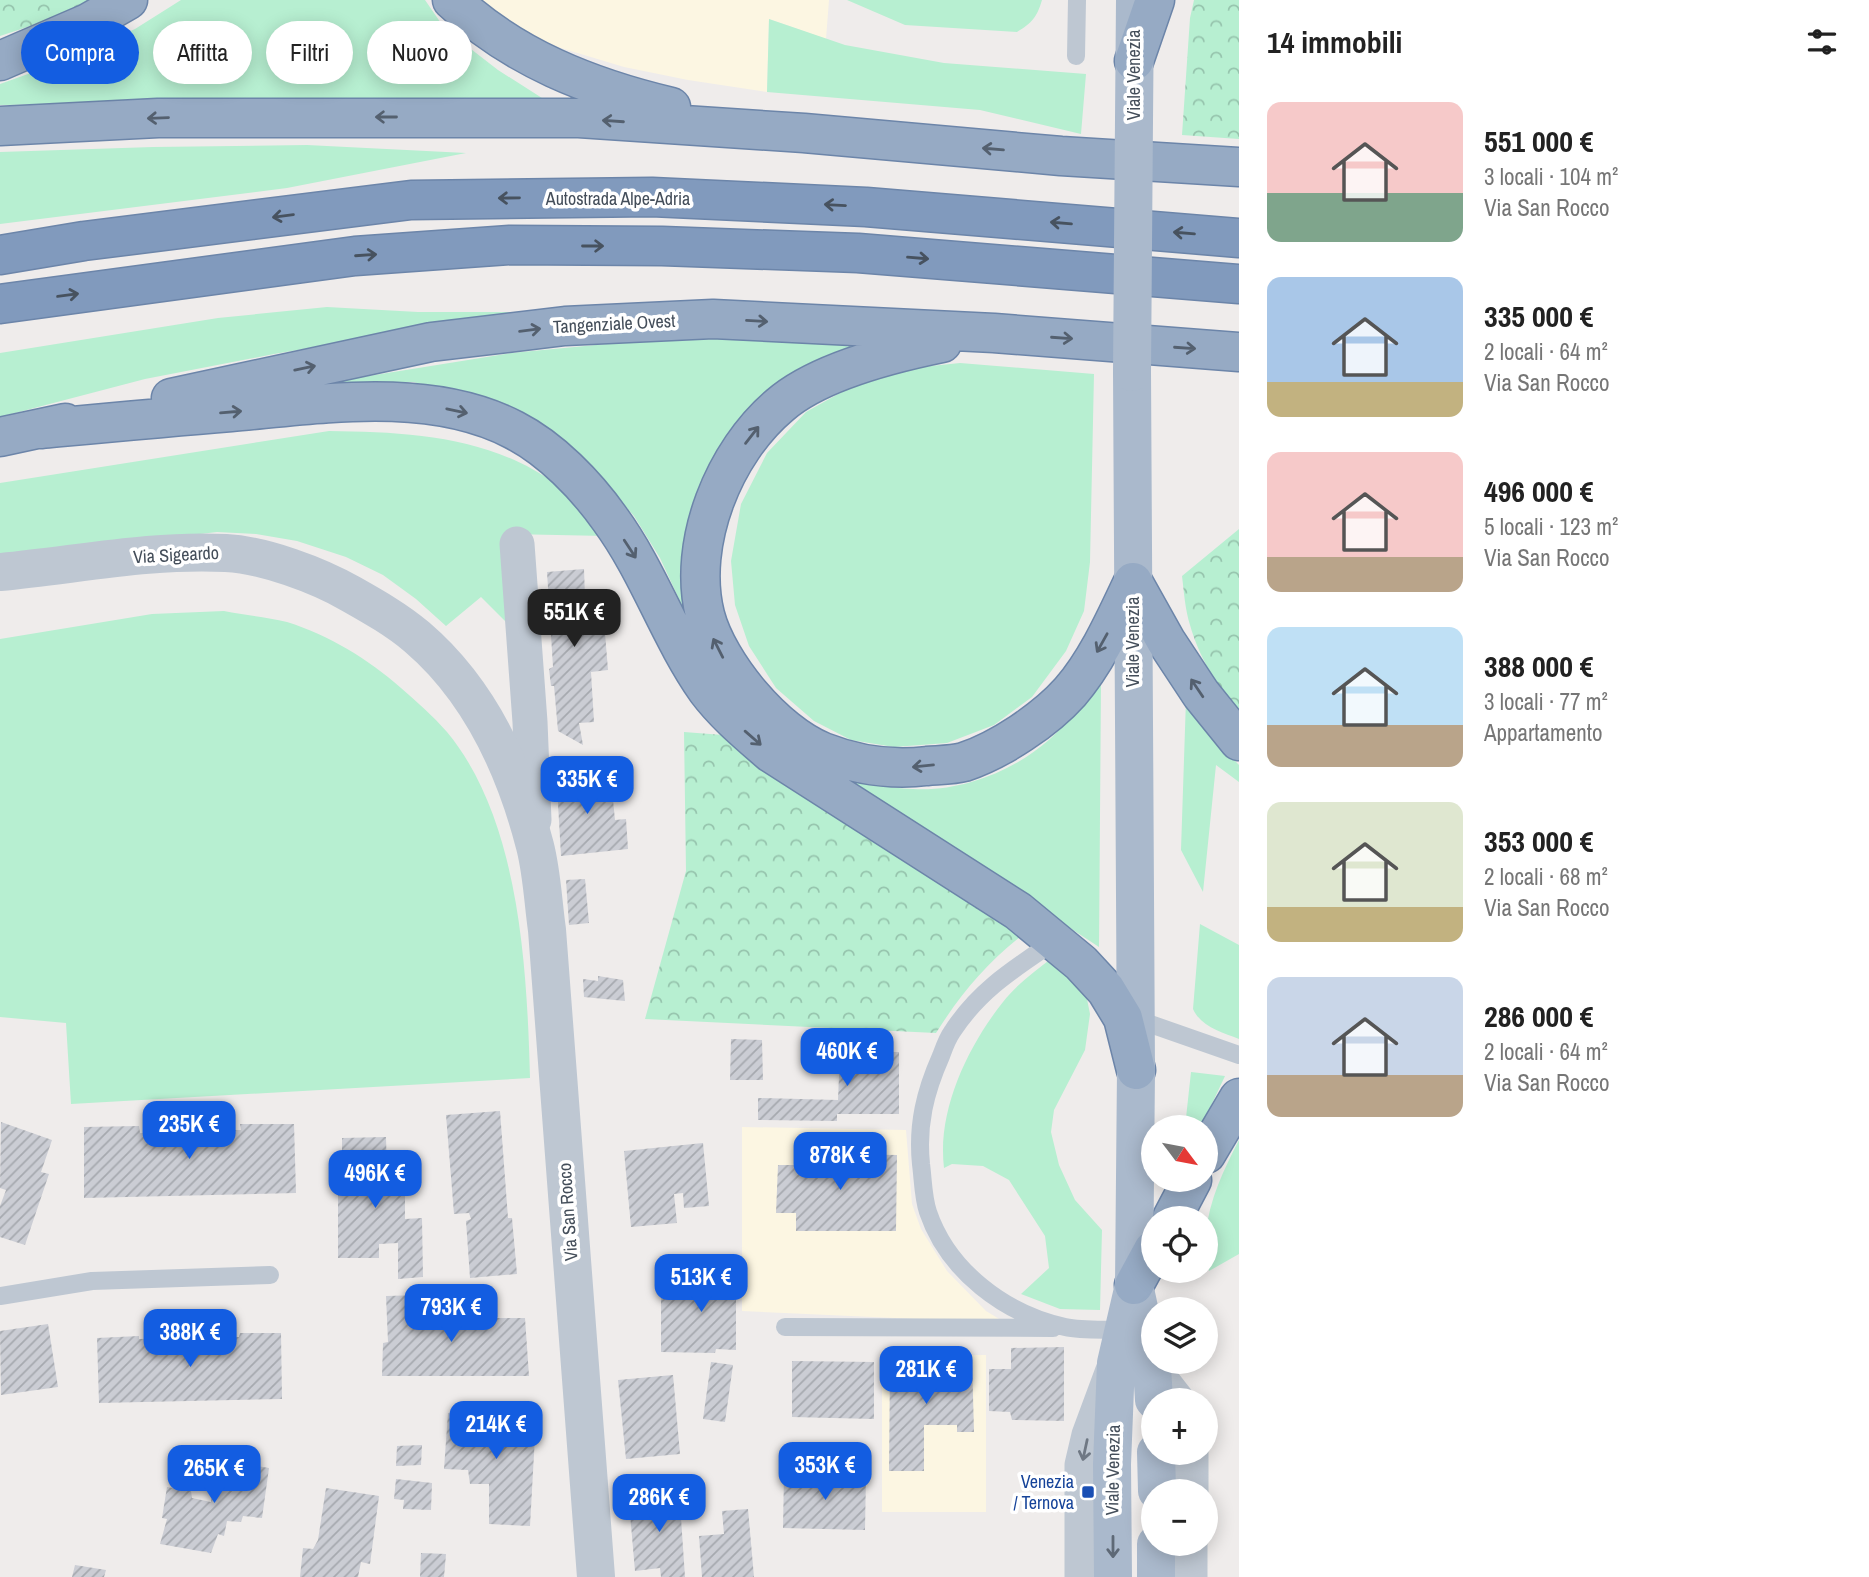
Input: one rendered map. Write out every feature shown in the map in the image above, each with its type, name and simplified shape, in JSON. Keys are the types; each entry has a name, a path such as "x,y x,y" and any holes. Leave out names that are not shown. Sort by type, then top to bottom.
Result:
{"highway":[{"path":"0,61 88,23 128,0"},
{"path":"452,0 470,17 526,55 578,80 625,96 804,133"},
{"path":"1134,61 1154,0"},
{"path":"0,126 158,118 579,118 804,133 1061,156 1239,167"},
{"name":"Autostrada Alpe-Adria","path":"0,255 84,241 411,200 652,197 786,203 880,208 1239,238"},
{"path":"0,304 355,256 510,246 662,246 858,253 1239,284"},
{"name":"Tangenziale Ovest","path":"0,438 254,378 431,342 565,326 713,319 994,333 1239,352"},
{"path":"994,333 893,353 817,382 781,404 753,432 730,466 714,503 705,540 701,580 705,614 715,643 728,667 756,700 789,731 822,752 871,765 908,768 963,762 1006,742 1046,715 1070,691 1094,657 1133,582"},
{"path":"41,429 355,401 428,404 473,414 513,429 545,451 580,483 610,518 636,557 707,689 734,722 771,753 1006,903 1081,963 1106,990 1123,1018 1136,1070"},
{"path":"1133,582 1166,641 1201,694 1239,741"},
{"path":"1218,1134 1239,1098"},
{"path":"1134,1285 1141,1272"}],"main road":[{"name":"Viale Venezia","path":"1113,1577 1112,1464 1136,1365 1132,372 1135,0"},
{"path":"1156,1556 1156,1577"}],"street":[{"name":"Via San Rocco","path":"517,544 530,722 535,848 547,930 596,1577"},
{"name":"Via Sigeardo","path":"0,572 166,553 229,553 281,564 331,582 380,610 416,636"},
{"name":"Via San Rocco","path":"416,636 438,657 481,712 519,794 535,848"},
{"path":"1136,1365 1163,1388"},
{"name":"Viale Venezia","path":"1082,1577 1082,1465 1096,1413 1136,1365"},
{"path":"1190,1556 1190,1577"}],"lane":[{"path":"1076,56 1077,0"},
{"path":"1055,941 1010,971 980,996 950,1034 924,1099 919,1141 928,1211 944,1244 963,1269 997,1299 1020,1311 1067,1328 1136,1365"},
{"path":"1136,1019 1239,1055"},
{"path":"0,1296 92,1281 270,1275"},
{"path":"785,1327 1067,1328"}],"shaded area":[{"path":"480,0 829,0 826,39 769,19 767,92 624,67 551,45 499,16"},
{"path":"742,1127 906,1130 912,1204 921,1229 947,1271 986,1311 1006,1323 742,1311"},
{"path":"986,1355 986,1512 882,1512 882,1356"}],"green space":[{"path":"0,0 99,0 46,21 21,21 21,29 0,36"},
{"path":"181,0 425,0 439,21 367,21 367,84 472,84 472,50 542,98 0,105 0,84 21,76 21,84 139,84 139,26"},
{"path":"847,0 1042,0 1033,19 1017,32 905,25"},
{"path":"1194,0 1239,0 1239,139 1182,135 1190,18"},
{"path":"769,19 845,45 944,63 1086,74 1081,134 980,110 767,92"},
{"path":"307,145 466,153 287,188 0,224 0,152"},
{"path":"327,307 418,312 522,312 145,379 0,417 0,353 218,318"},
{"path":"716,339 866,341 825,358 751,409 697,638 660,558 634,516 605,483 493,401 413,382 325,383 511,353 617,343"},
{"path":"960,363 1094,374 1090,562 1084,611 1066,651 1032,697 994,725 947,743 894,747 851,740 814,721 776,688 749,646 735,605 731,561 741,504 767,453 806,412 856,384 902,369"},
{"path":"329,431 389,433 448,440 505,456 532,469 564,490 606,536 505,534 515,631 481,597 446,626 416,599 383,575 346,557 297,541 256,534 217,532 0,558 0,483"},
{"path":"1239,529 1239,710 1216,682 1198,648 1187,613 1182,576"},
{"path":"224,611 287,622 333,641 362,658 388,677 436,720 471,768 490,808 505,851 515,897 526,990 530,1078 71,1104 66,1023 0,1017 0,639 152,614"},
{"path":"1101,684 1099,947 839,776 913,789 950,787 986,777 1020,761 1050,739"},
{"path":"1186,699 1211,736 1239,765 1239,782 1216,765 1203,892 1181,850"},
{"path":"684,732 723,735 1024,934 976,979 936,1033 645,1019 686,871"},
{"path":"1200,924 1239,945 1239,1039 1207,1025 1193,1009"},
{"path":"1052,958 1087,999 1090,1014 1085,1050 1054,1110 1051,1132 1059,1165 1075,1200 1102,1230 1100,1310 1060,1309 1021,1294 1049,1268 1045,1236 1009,1180 983,1166 952,1164 944,1168 945,1124 950,1102 967,1059 990,1019 1008,996"},
{"path":"1191,1072 1225,1076 1207,1115 1186,1115"},
{"path":"1239,1140 1239,1254 1218,1266 1218,1206 1211,1206"}],"building":[{"path":"584,569 585,597 604,596 605,619 587,619 588,634 605,633 608,670 591,672 594,722 579,723 583,745 558,731 554,686 551,686 549,669 553,667 547,572"},
{"path":"580,767 585,771 585,778 590,778 591,786 597,786 598,790 612,790 615,820 626,819 628,849 561,856 556,769"},
{"path":"585,879 589,923 569,925 566,880"},
{"path":"598,976 623,980 625,1001 584,997 583,979 598,981"},
{"path":"731,1039 762,1040 763,1080 730,1080"},
{"path":"845,1039 874,1039 876,1052 899,1052 899,1114 837,1114 837,1121 758,1120 758,1098 838,1100 840,1052 844,1052"},
{"path":"500,1111 508,1218 512,1218 517,1274 470,1278 466,1221 471,1219 469,1213 454,1214 446,1115"},
{"path":"1,1122 52,1140 41,1172 49,1174 25,1245 0,1237 0,1206 6,1190 0,1188"},
{"path":"240,1124 294,1124 296,1193 84,1198 84,1127 139,1126 140,1133 155,1133 155,1127 224,1125 224,1130 241,1130"},
{"path":"386,1137 387,1174 375,1174 374,1186 405,1185 405,1219 422,1218 423,1277 398,1279 398,1243 379,1244 379,1258 338,1258 338,1186 356,1185 355,1174 342,1175 342,1138"},
{"path":"703,1143 709,1206 684,1208 683,1193 674,1194 677,1223 631,1227 624,1151"},
{"path":"796,1153 897,1155 896,1231 796,1231 796,1213 776,1213 778,1165 796,1165"},
{"path":"696,1263 731,1264 730,1293 736,1293 736,1350 716,1349 715,1353 661,1352 661,1290 696,1289"},
{"path":"422,1295 421,1318 525,1318 529,1376 382,1376 383,1343 388,1342 386,1296"},
{"path":"48,1324 58,1387 1,1395 0,1331"},
{"path":"240,1333 281,1333 282,1399 99,1403 97,1338 239,1337"},
{"path":"1064,1347 1064,1421 1012,1420 1010,1412 989,1411 989,1369 1011,1369 1011,1348"},
{"path":"972,1359 974,1432 957,1432 957,1425 924,1425 924,1471 889,1471 890,1361"},
{"path":"792,1361 874,1362 874,1419 792,1417"},
{"path":"711,1362 733,1365 725,1422 703,1419"},
{"path":"673,1375 680,1454 626,1459 618,1380"},
{"path":"448,1413 536,1418 530,1526 489,1524 489,1484 470,1484 468,1470 444,1469"},
{"path":"422,1445 421,1465 396,1466 397,1446"},
{"path":"210,1454 239,1459 238,1463 269,1468 262,1518 243,1516 241,1522 227,1521 224,1536 218,1534 211,1553 160,1544 167,1519 162,1518 167,1487 191,1491 192,1498 211,1502 213,1481 206,1480"},
{"path":"784,1474 866,1475 865,1530 783,1528"},
{"path":"396,1479 432,1483 431,1510 403,1509 404,1500 394,1499"},
{"path":"326,1488 379,1496 370,1564 361,1562 358,1577 300,1577 303,1548 313,1549 318,1540"},
{"path":"679,1488 685,1577 661,1577 660,1568 635,1571 629,1502 654,1500 653,1490"},
{"path":"748,1509 754,1577 702,1577 699,1536 724,1534 722,1511"},
{"path":"421,1553 446,1554 444,1577 420,1577"},
{"path":"75,1565 106,1570 104,1577 72,1577"}],"place":[{"name":"Venezia / Ternova","path":"1088,1492"}]}
